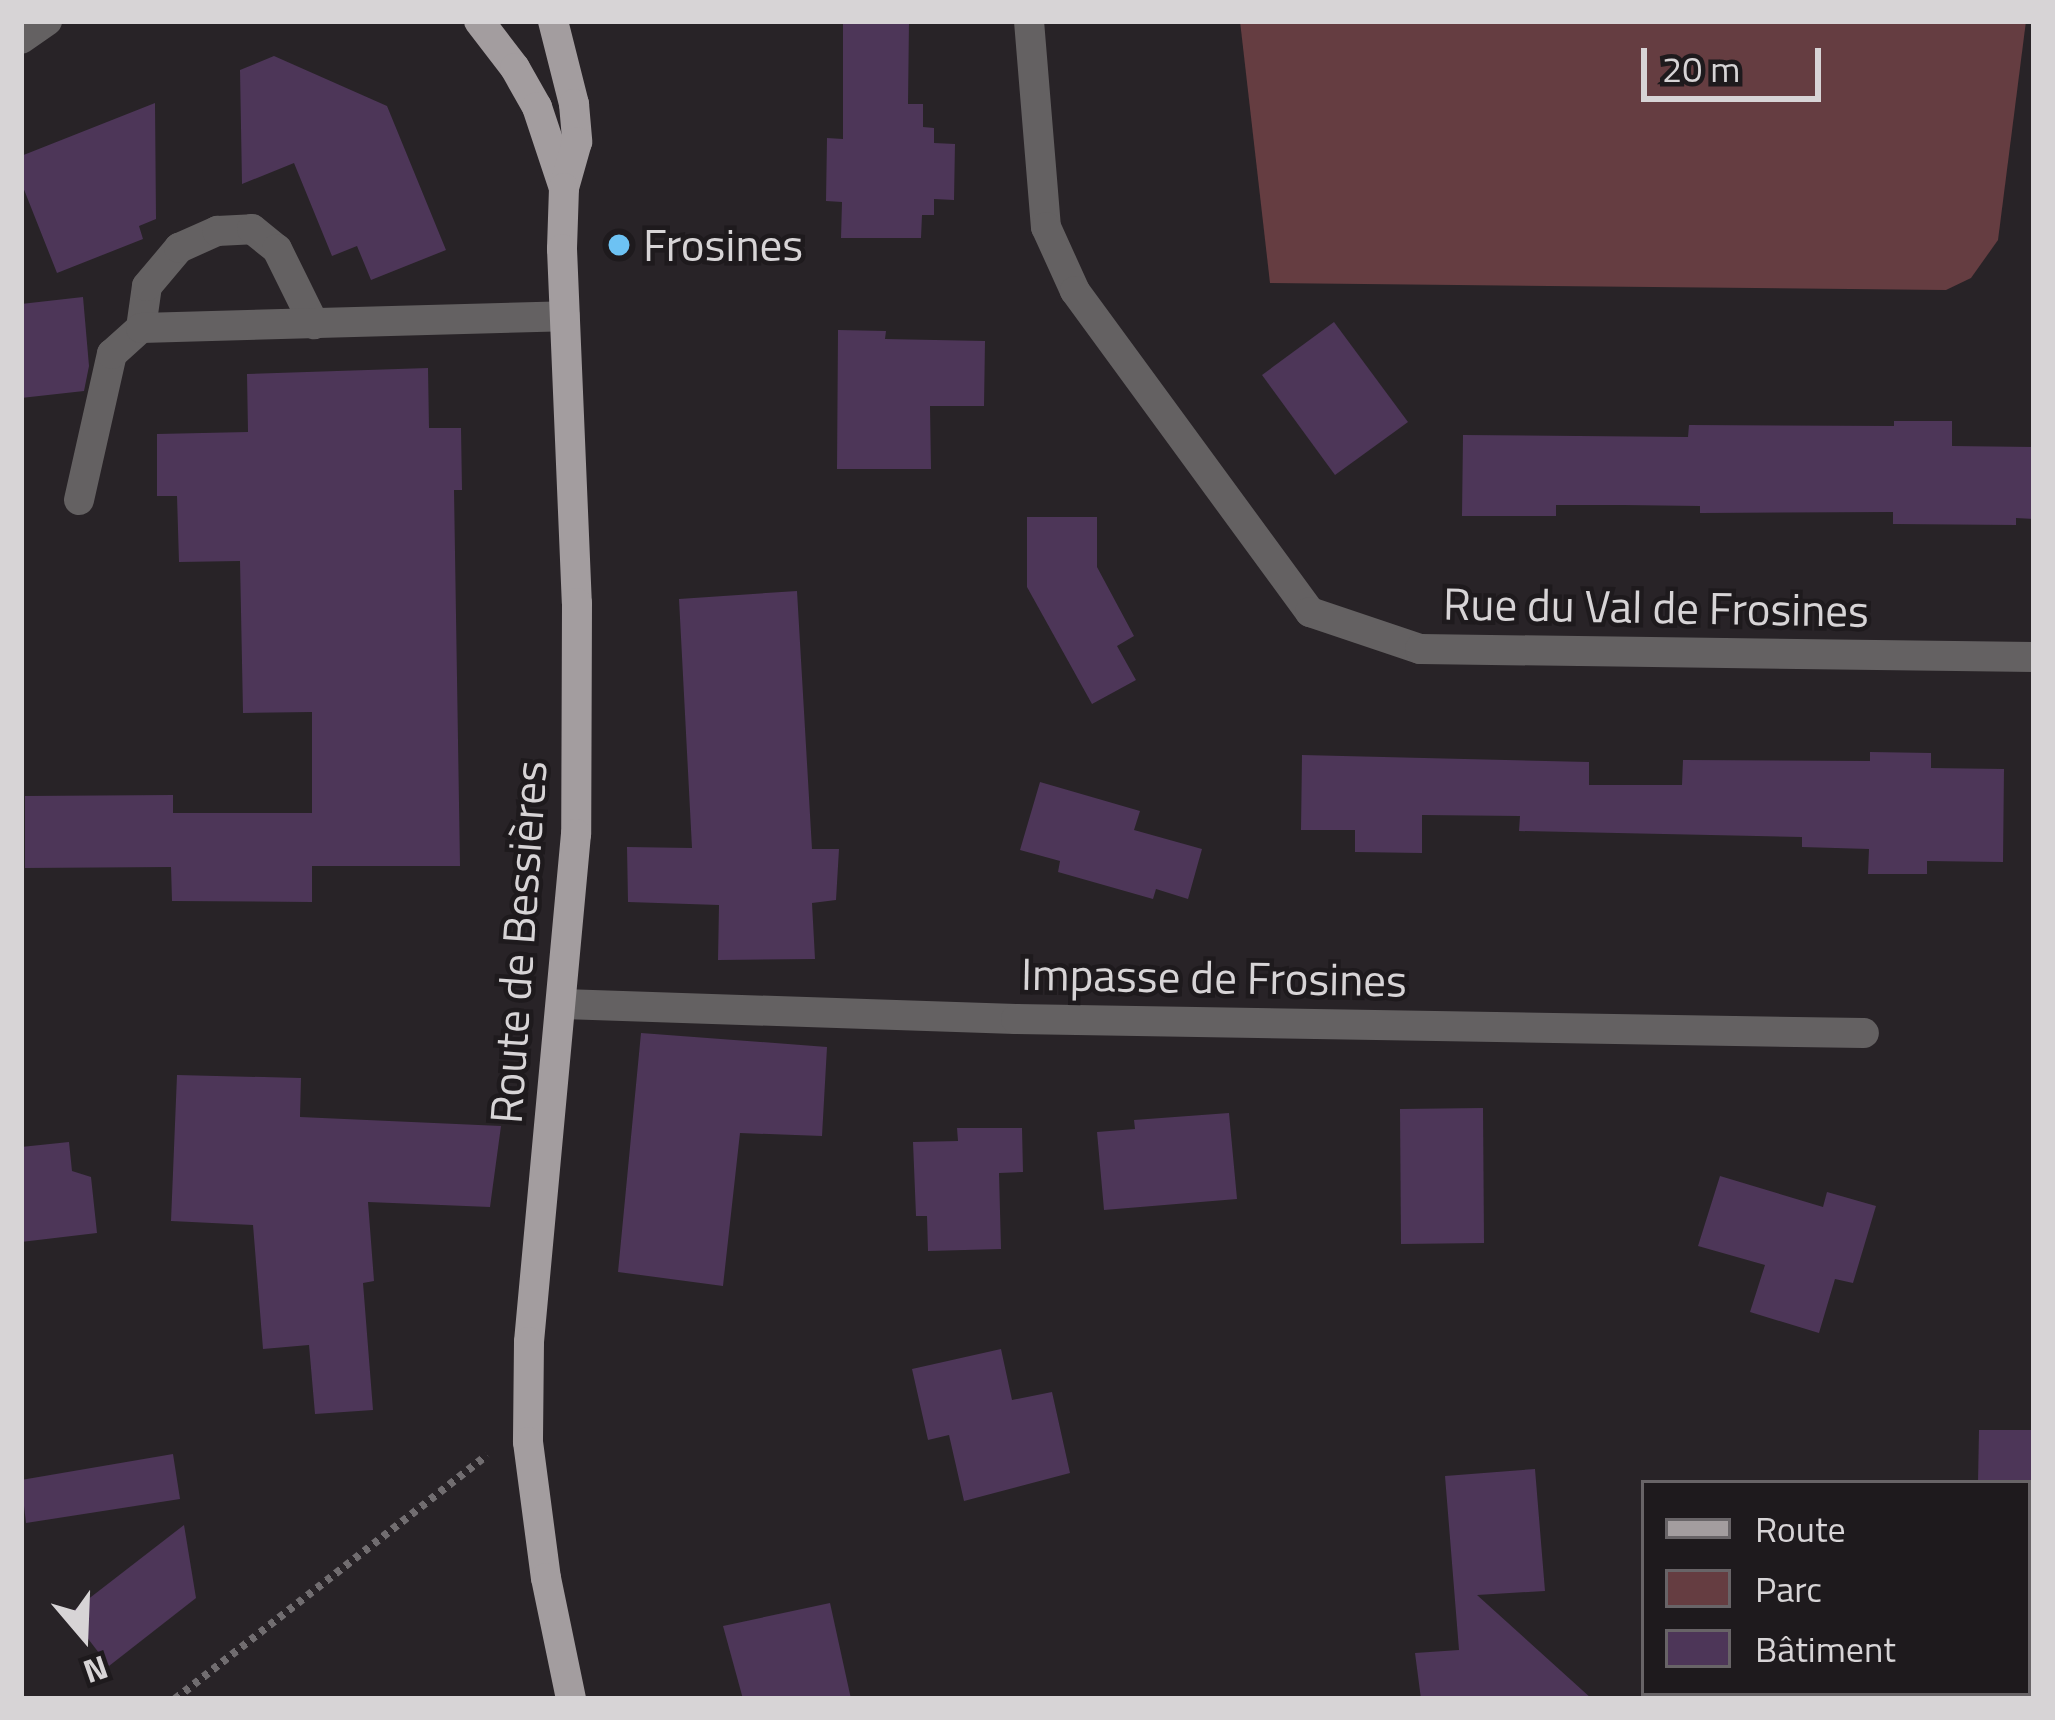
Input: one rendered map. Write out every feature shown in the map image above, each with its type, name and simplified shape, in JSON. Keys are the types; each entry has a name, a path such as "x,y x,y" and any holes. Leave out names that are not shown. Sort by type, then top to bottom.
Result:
{"main road":[{"name":"Route de Bessières","path":"478,21 537,106 564,188"},
{"name":"Route de Bessières","path":"553,21 577,142 564,188 577,603 576,834 530,1342 528,1442 546,1578 572,1699"}],"street":[{"path":"21,28 42,21"},
{"path":"21,39 42,21"},
{"name":"Rue du Val de Frosines","path":"1029,21 1046,227 1075,291 1310,612 1420,649 2034,657"},
{"path":"79,500 112,354 141,328 148,286 179,248 217,231 252,229 277,249 314,324"},
{"path":"141,328 565,316"},
{"name":"Impasse de Frosines","path":"563,1004 1040,1019 1864,1033"}],"path":[{"path":"175,1699 489,1453 528,1442"}],"green space":[{"path":"1240,21 2026,21 1998,240 1971,278 1946,290 1270,283"}],"building":[{"path":"843,21 909,21 908,104 923,104 923,127 934,128 934,143 955,144 954,200 934,199 934,215 922,215 921,238 841,238 842,202 826,201 827,138 843,139"},
{"path":"274,56 387,106 446,250 371,280 357,246 332,256 294,163 242,184 240,70"},
{"path":"155,103 156,219 139,226 143,239 57,273 21,182 21,156"},
{"path":"83,297 89,366 84,391 21,398 21,304"},
{"path":"1334,322 1408,422 1335,475 1262,375"},
{"path":"838,330 886,331 885,339 985,341 984,406 930,406 931,469 837,469"},
{"path":"428,368 429,428 461,428 462,490 454,490 460,866 312,866 312,902 172,901 171,867 25,868 25,796 173,795 173,813 312,813 312,712 243,713 240,561 179,562 177,496 157,496 157,434 248,432 247,374"},
{"path":"1894,421 1952,421 1952,446 2034,447 2034,519 2016,518 2016,525 1893,524 1893,512 1700,513 1700,506 1623,505 1556,505 1556,516 1462,516 1463,435 1688,437 1689,425 1894,426"},
{"path":"1027,517 1097,517 1097,567 1134,636 1117,646 1136,680 1092,704 1027,587"},
{"path":"797,591 812,849 839,849 836,900 812,903 815,959 718,960 719,905 628,902 627,847 692,848 679,599"},
{"path":"1870,752 1931,753 1931,768 2004,769 2003,862 1927,861 1927,874 1868,874 1869,849 1802,847 1802,837 1519,831 1520,816 1422,815 1422,853 1355,852 1355,830 1301,830 1302,755 1589,762 1589,785 1682,785 1683,760 1870,761"},
{"path":"1040,782 1140,811 1134,830 1202,849 1188,899 1156,889 1153,899 1058,872 1060,861 1020,850"},
{"path":"641,1033 827,1047 822,1136 740,1133 723,1286 618,1272"},
{"path":"177,1075 301,1078 300,1117 501,1126 490,1207 368,1202 374,1281 363,1283 373,1410 315,1414 309,1345 263,1349 253,1225 171,1221"},
{"path":"1483,1108 1484,1243 1401,1244 1400,1109"},
{"path":"1229,1113 1237,1199 1104,1210 1097,1132 1135,1129 1134,1120"},
{"path":"957,1128 1022,1128 1023,1172 999,1173 1001,1249 928,1251 927,1216 916,1216 913,1142 958,1141"},
{"path":"69,1142 72,1171 91,1177 97,1233 21,1242 21,1147"},
{"path":"1720,1176 1823,1207 1827,1192 1876,1206 1853,1283 1835,1279 1819,1333 1750,1312 1765,1265 1698,1246"},
{"path":"1001,1349 1012,1400 1052,1392 1070,1473 964,1501 949,1435 928,1440 912,1369"},
{"path":"1979,1430 2034,1430 2034,1483 1978,1480"},
{"path":"173,1454 180,1499 26,1523 21,1480"},
{"path":"1535,1469 1545,1591 1477,1595 1592,1699 1421,1699 1415,1653 1459,1650 1445,1476"},
{"path":"184,1525 196,1598 109,1666 69,1614"},
{"path":"830,1603 851,1699 743,1699 723,1626"}],"place":[{"name":"Frosines","path":"619,245"}]}
